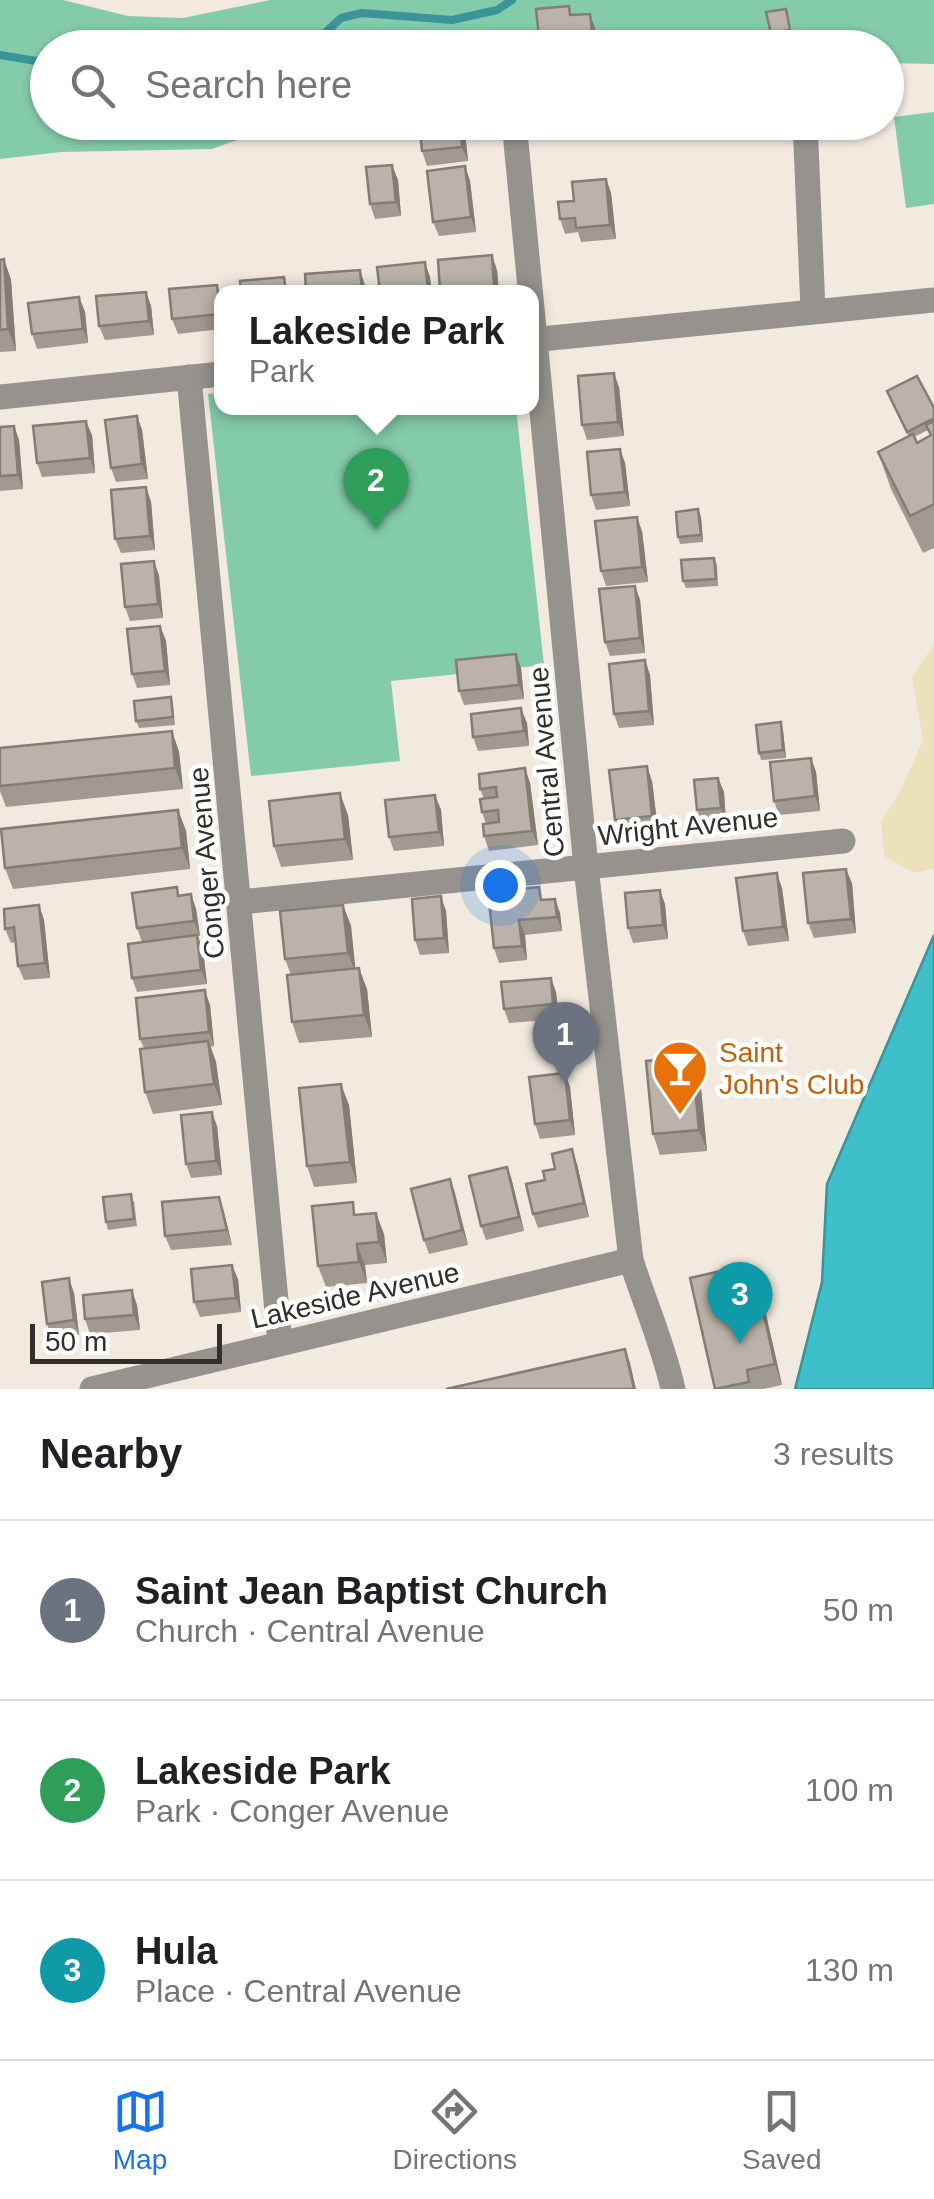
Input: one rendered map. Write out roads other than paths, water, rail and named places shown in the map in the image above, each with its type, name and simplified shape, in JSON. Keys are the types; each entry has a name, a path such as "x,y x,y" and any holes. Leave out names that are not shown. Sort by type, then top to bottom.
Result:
{"street":[{"name":"Central Avenue","path":"516,140 528,285"},
{"path":"806,140 813,310"},
{"path":"539,339 934,300"},
{"path":"0,398 214,375"},
{"name":"Conger Avenue","path":"190,377 280,1344"},
{"name":"Central Avenue","path":"539,400 631,1260 644,1304 660,1332 673,1389"},
{"name":"Wright Avenue","path":"240,902 843,840"},
{"name":"Lakeside Avenue","path":"92,1389 631,1260"}],"water":[{"path":"934,935 934,1389 795,1389 822,1282 827,1184"}],"waterway":[{"path":"328,30 341,18 362,13 452,20 497,10 512,0"},
{"path":"0,55 30,60"}],"place":[{"name":"Lakeside Park","path":"376,530"},
{"name":"Saint Jean Baptist Church","path":"565,1084"},
{"name":"Saint John's Club","path":"680,1117"},
{"name":"Hula","path":"740,1344"}]}
